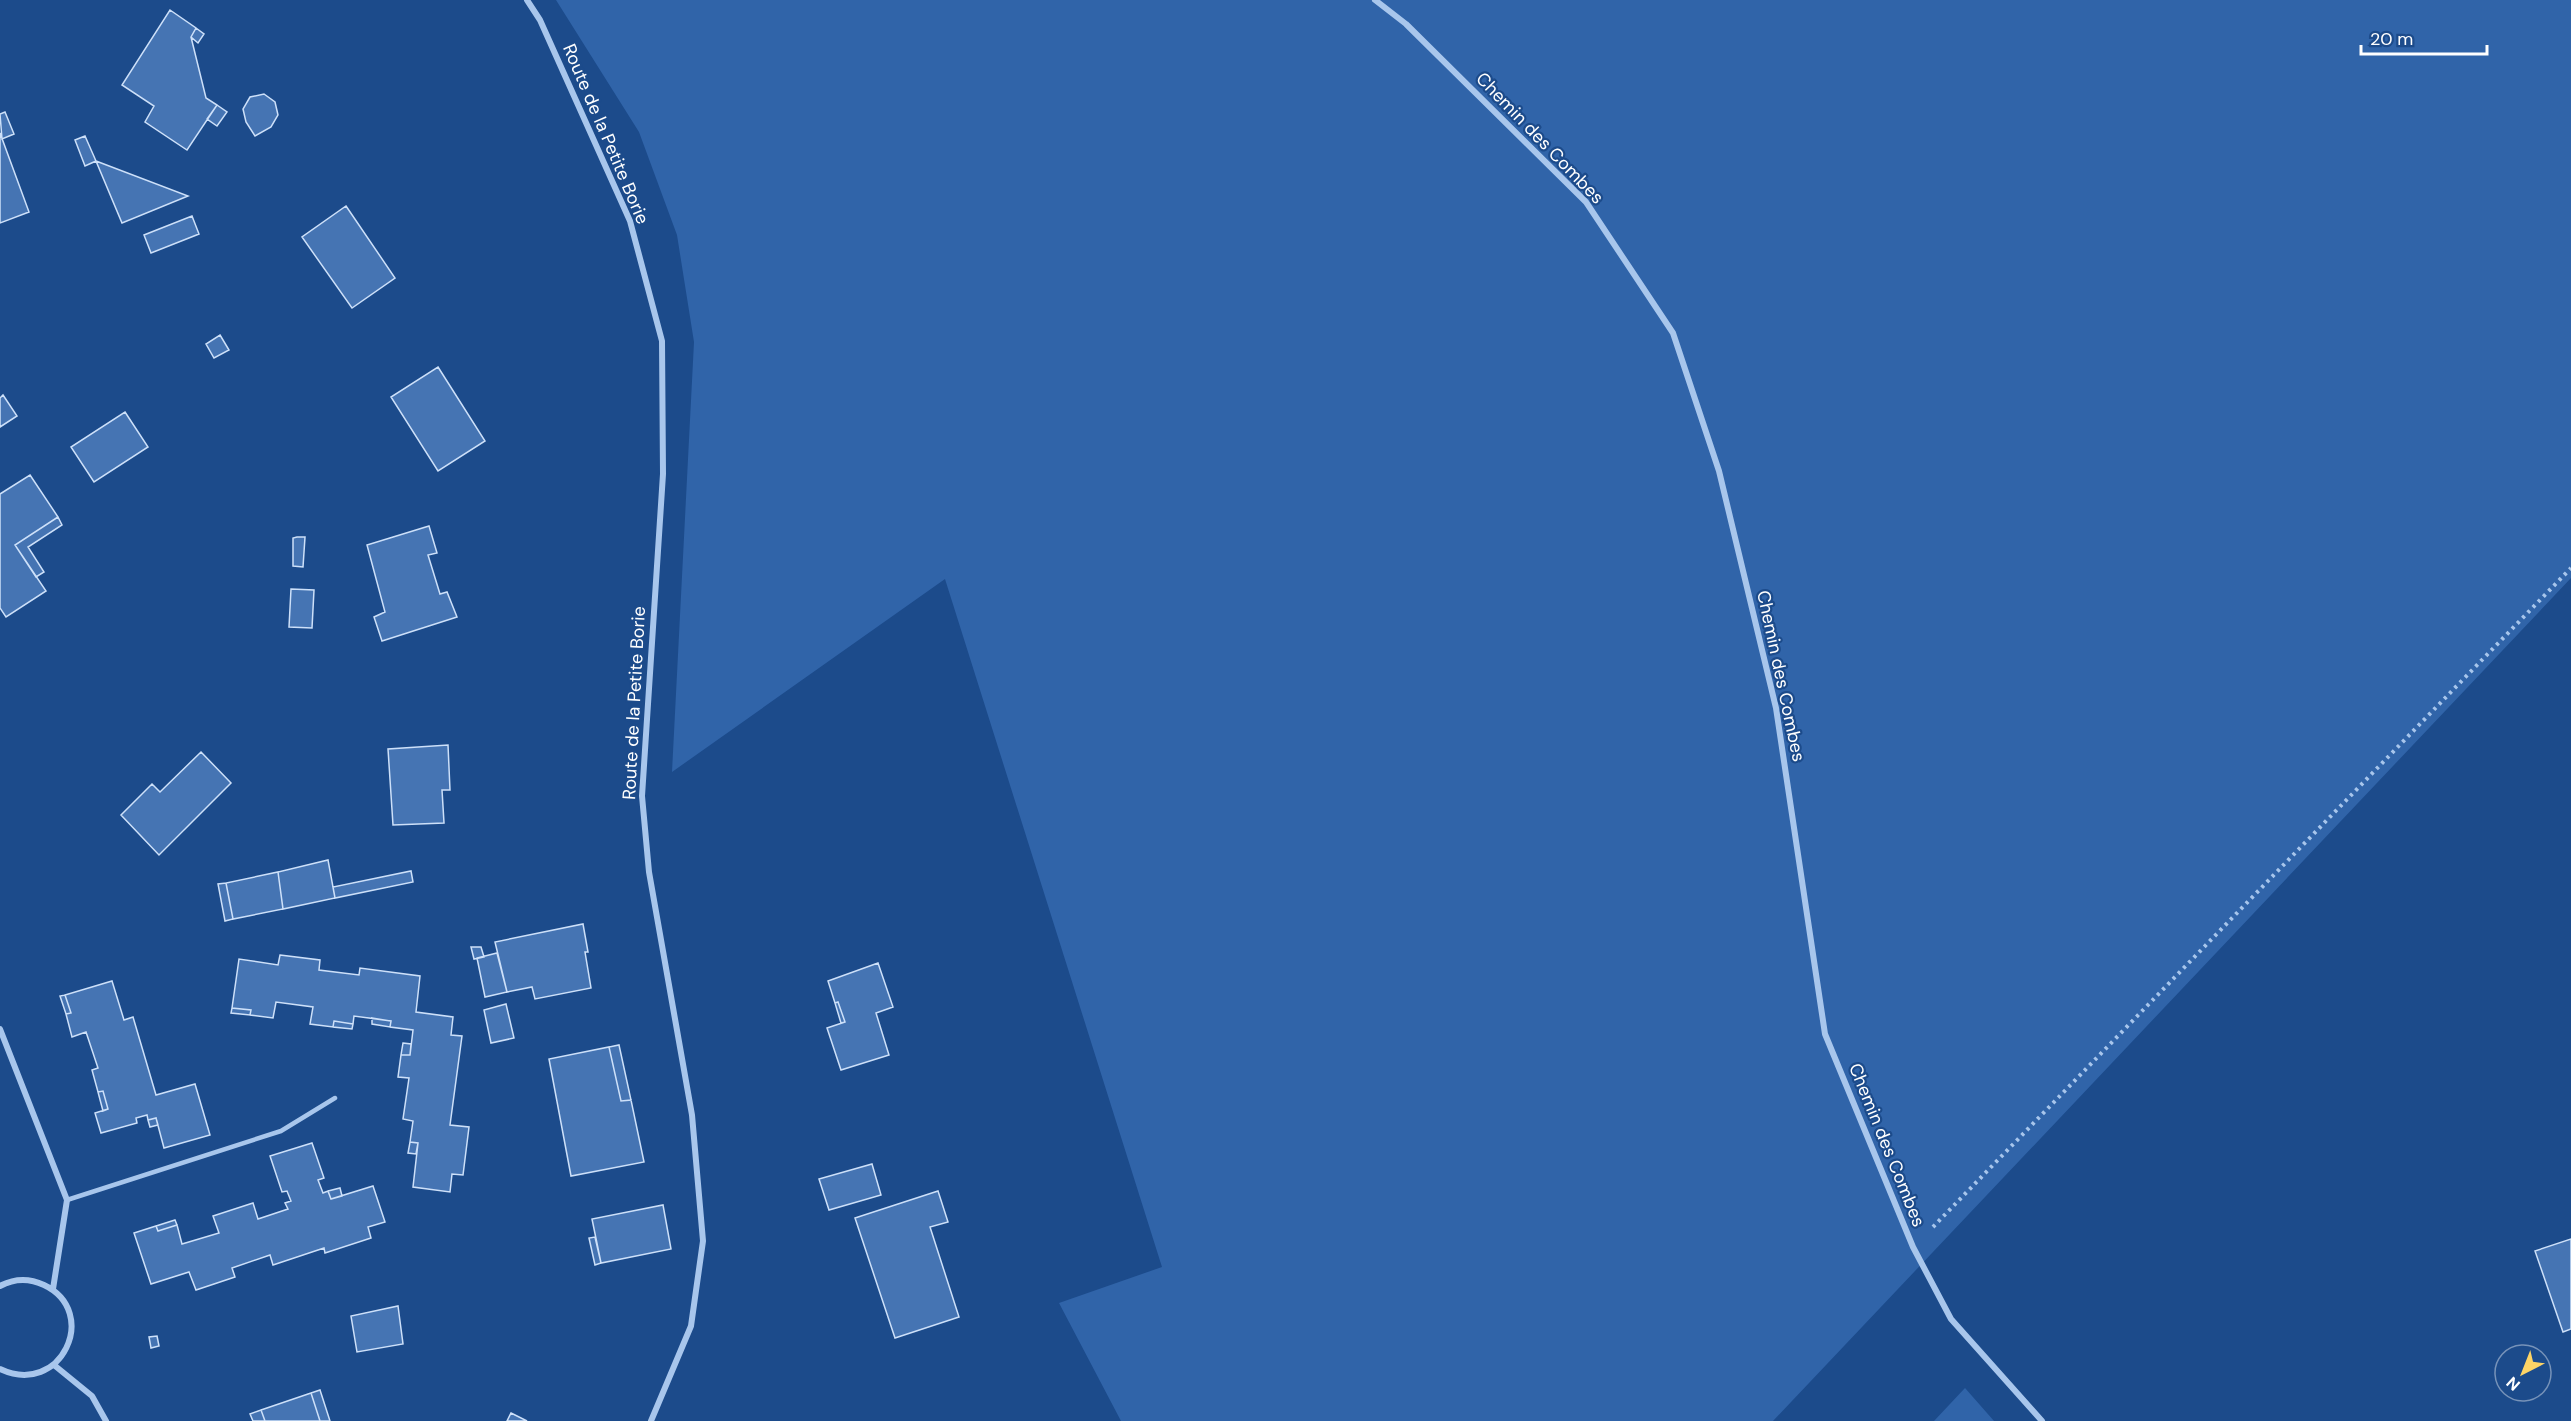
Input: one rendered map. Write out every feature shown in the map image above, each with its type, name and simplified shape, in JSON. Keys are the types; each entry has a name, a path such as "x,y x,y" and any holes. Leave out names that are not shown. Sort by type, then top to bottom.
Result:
{"street":[{"name":"Route de la Petite Borie","path":"527,0 540,20 630,221 662,341 663,474 642,796 649,872 692,1115 703,1241 691,1326 651,1421"},
{"name":"Chemin des Combes","path":"1375,0 1406,24 1586,202 1673,333 1719,471 1776,708 1825,1034 1913,1247 1952,1319 2042,1421"},
{"path":"0,1029 67,1200 53,1289"},
{"path":"0,1286 11,1280 33,1280 53,1289 67,1305 72,1326 68,1348 54,1365 35,1375 13,1375 0,1369"},
{"path":"54,1365 92,1396 106,1421"}],"lane":[{"path":"67,1200 281,1131 335,1098"}],"path":[{"path":"1913,1247 2571,568"}],"shaded area":[{"path":"556,0 2571,0 2571,578 1773,1421 1121,1421 1059,1303 1162,1267 945,579 672,772 694,342 677,235 639,132"},
{"path":"1965,1388 1994,1421 1934,1421"}],"building":[{"path":"170,10 196,28 191,37 206,98 217,105 187,150 145,122 154,106 122,85"},
{"path":"196,28 204,34 198,43 191,37"},
{"path":"264,94 275,102 278,115 271,127 255,136 246,122 243,109 250,97"},
{"path":"217,105 227,112 217,126 207,119"},
{"path":"5,112 14,134 2,139 0,114"},
{"path":"0,133 29,212 0,223"},
{"path":"85,136 96,161 85,166 75,140"},
{"path":"96,161 188,196 122,223"},
{"path":"346,206 395,278 352,308 302,237"},
{"path":"192,216 199,234 151,253 144,235"},
{"path":"220,335 229,350 214,358 206,344"},
{"path":"438,367 485,441 438,471 391,397"},
{"path":"3,395 17,416 0,427 0,398"},
{"path":"125,412 148,447 94,482 71,447"},
{"path":"30,475 58,517 15,545 46,591 6,617 0,608 0,494"},
{"path":"58,517 62,525 28,547 44,572 36,577 15,545"},
{"path":"429,526 437,553 428,555 440,594 447,592 457,617 382,641 374,617 385,612 367,545"},
{"path":"305,537 303,567 293,566 293,538"},
{"path":"291,589 314,590 312,628 289,627"},
{"path":"448,745 450,790 442,790 444,823 393,825 388,749"},
{"path":"201,752 231,783 159,855 121,815 152,784 160,792"},
{"path":"328,860 335,898 283,909 278,872"},
{"path":"411,871 413,882 335,898 333,887"},
{"path":"278,872 283,909 233,919 226,883"},
{"path":"226,883 233,919 225,921 218,884"},
{"path":"583,924 591,988 535,999 532,987 507,992 495,942"},
{"path":"471,947 481,947 484,957 474,959"},
{"path":"497,953 507,992 485,997 477,958"},
{"path":"280,955 320,960 319,970 359,975 360,968 420,976 416,1012 453,1017 451,1035 462,1036 450,1125 469,1127 463,1175 452,1174 450,1192 413,1187 418,1143 410,1142 413,1121 403,1119 409,1078 398,1077 401,1055 410,1055 413,1030 390,1027 391,1021 354,1016 353,1024 334,1021 333,1027 310,1024 313,1007 276,1002 273,1018 250,1015 251,1010 232,1008 239,959 278,965"},
{"path":"878,963 893,1007 876,1013 889,1055 841,1070 827,1028 845,1022 838,1002 835,1003 828,981"},
{"path":"112,981 124,1020 133,1017 156,1095 195,1084 210,1135 164,1148 156,1118 148,1120 147,1115 136,1118 137,1123 101,1133 95,1113 108,1109 103,1091 98,1092 92,1070 98,1068 86,1032 72,1037 66,1014 71,1013 65,995"},
{"path":"65,995 71,1013 66,1014 60,996"},
{"path":"838,1002 845,1022 841,1023 835,1003"},
{"path":"506,1004 514,1038 491,1043 484,1010"},
{"path":"232,1008 251,1010 250,1015 231,1013"},
{"path":"372,1018 391,1021 390,1027 372,1024"},
{"path":"334,1021 353,1024 352,1029 333,1027"},
{"path":"403,1043 411,1044 410,1055 401,1055"},
{"path":"619,1045 631,1100 621,1101 609,1047"},
{"path":"609,1047 621,1101 631,1100 644,1162 571,1176 549,1059"},
{"path":"103,1091 108,1109 103,1111 98,1092"},
{"path":"156,1118 158,1125 150,1127 148,1120"},
{"path":"410,1142 418,1143 416,1154 408,1153"},
{"path":"312,1143 324,1178 318,1180 323,1193 328,1191 331,1199 373,1186 385,1222 368,1227 371,1238 325,1253 324,1248 273,1265 270,1255 232,1268 235,1277 196,1290 189,1272 151,1284 134,1233 156,1226 158,1231 177,1225 182,1244 219,1233 213,1216 253,1203 258,1219 288,1209 285,1203 291,1201 287,1191 282,1192 270,1156"},
{"path":"872,1164 881,1195 829,1210 819,1179"},
{"path":"340,1188 342,1196 331,1199 328,1191"},
{"path":"938,1191 948,1222 930,1227 959,1317 895,1338 855,1218"},
{"path":"663,1205 671,1249 601,1263 592,1219"},
{"path":"175,1220 177,1225 158,1231 156,1226"},
{"path":"595,1237 601,1263 595,1265 589,1238"},
{"path":"2571,1239 2571,1329 2563,1332 2535,1251"},
{"path":"398,1306 403,1344 357,1352 351,1316"},
{"path":"157,1336 159,1346 151,1348 149,1337"},
{"path":"320,1390 330,1421 320,1421 311,1393"},
{"path":"311,1393 320,1421 265,1421 261,1410"},
{"path":"261,1410 265,1421 253,1421 250,1414"},
{"path":"511,1413 527,1421 507,1421"}]}
